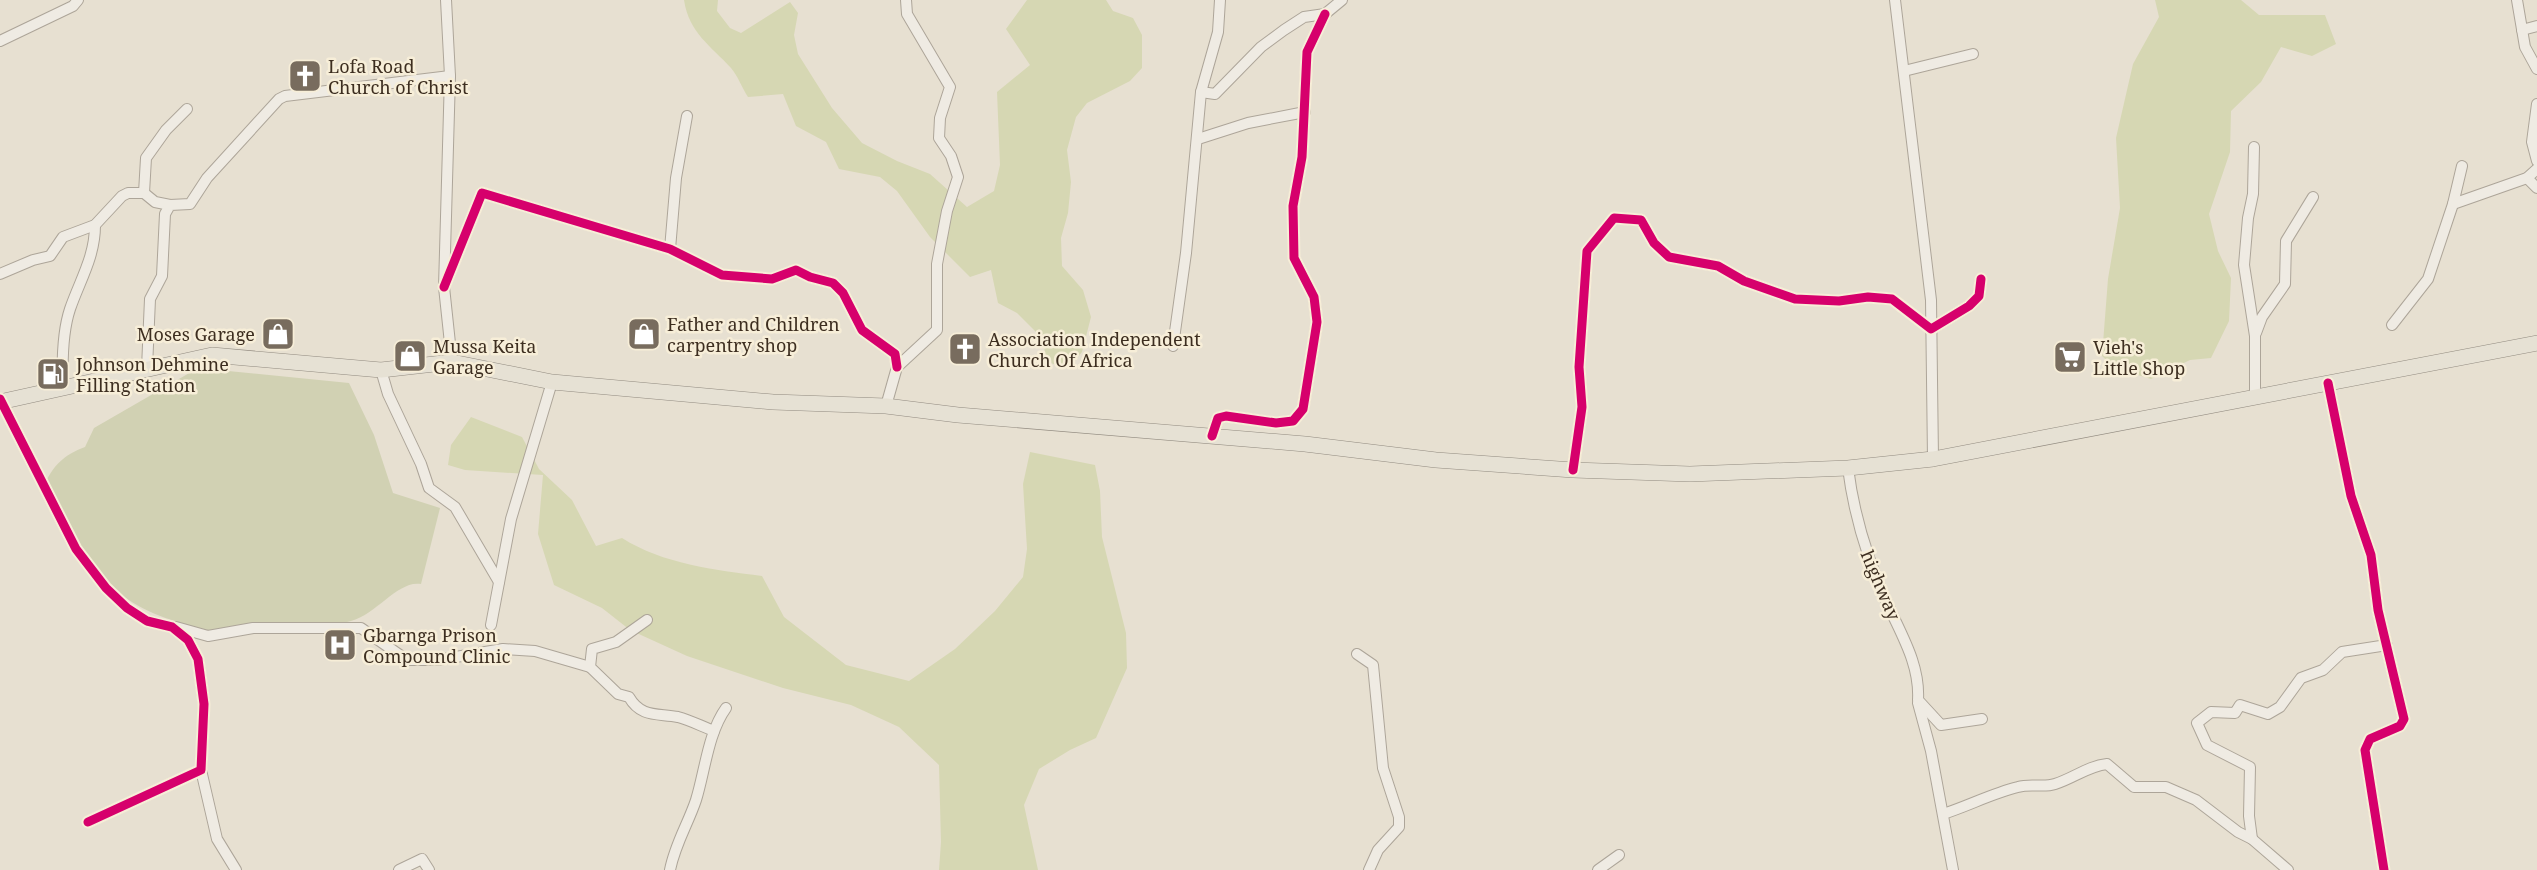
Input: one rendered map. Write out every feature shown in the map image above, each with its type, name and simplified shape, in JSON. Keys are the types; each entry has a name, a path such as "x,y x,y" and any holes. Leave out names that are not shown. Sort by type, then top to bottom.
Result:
{"main road":[{"path":"1,401 212,355 381,370 452,362 552,382 773,402 886,406 958,415 1212,436 1436,460 1573,470 1690,474 1848,468 1933,459 2255,399 2537,343"}],"street":[{"path":"0,41 73,6 78,0"},
{"path":"446,0 450,76 444,287 452,362"},
{"path":"897,367 937,330 938,264 946,211 958,177 951,156 939,138 940,118 950,87 907,14 906,0"},
{"path":"1173,346 1186,253 1201,92 1218,32 1220,0"},
{"path":"1212,436 1218,418 1226,416 1276,423 1293,421 1303,409 1317,322 1314,297 1294,258 1293,241 1293,206 1302,157 1307,52 1325,14 1342,0"},
{"path":"1895,0 1931,300 1933,459"},
{"path":"2517,0 2525,47 2537,69"},
{"path":"1201,92 1215,94 1261,47 1284,30 1304,17 1325,14"},
{"path":"2522,30 2537,26"},
{"path":"1904,70 1973,54"},
{"path":"0,274 33,260 50,256 63,237 96,225 122,196 128,193 144,193 155,202 170,205 190,204 207,178 285,96 450,76"},
{"path":"2537,104 2532,142 2537,161"},
{"path":"144,193 146,158 166,130 187,109"},
{"path":"1198,139 1248,123 1305,112"},
{"path":"670,249 676,178 687,116"},
{"path":"2254,147 2253,194 2244,247 2255,336 2255,399"},
{"path":"2392,324 2428,279 2453,204 2462,166"},
{"path":"2453,204 2527,178 2537,170"},
{"path":"2527,178 2537,188"},
{"path":"444,287 482,193 670,249 722,275 772,279 796,270 810,277 833,283 843,293 862,330 895,354 897,367 886,406"},
{"path":"2255,336 2262,317 2285,284 2286,242 2313,197"},
{"path":"147,368 150,299 162,276 165,214 170,205"},
{"path":"1573,470 1582,407 1579,367 1587,251 1614,218 1641,220 1654,243 1669,257 1718,266 1744,281 1795,299 1839,301 1868,297 1892,299 1931,329"},
{"path":"63,387 65,330 70,310 93,252 96,225"},
{"path":"1931,329 1969,306 1979,296 1981,279"},
{"path":"381,370 388,394 422,464 429,488 455,507 499,582"},
{"path":"491,625 511,519 552,382"},
{"path":"2328,383 2351,496 2371,555 2373,584 2404,719 2400,726 2370,740 2365,750 2384,870"},
{"path":"1,401 76,549 106,588 147,621 208,636 253,628 362,628 407,660 438,660 483,650 535,651 590,667 618,694 629,697 635,708 657,717 678,717 714,731"},
{"name":"highway","path":"1848,468 1852,504 1861,537 1887,603 1909,646 1953,870"},
{"path":"590,667 592,649 616,642 647,620"},
{"path":"172,627 188,640 198,659 204,704 201,771 217,839 237,870"},
{"path":"2252,839 2249,816 2250,767 2207,745 2197,723 2211,712 2235,713 2240,705 2268,714 2280,708 2301,678 2323,670 2342,652 2387,645"},
{"path":"1357,654 1373,664 1383,768 1399,817 1399,827 1378,850 1369,870"},
{"path":"1918,700 1941,725 1983,719"},
{"path":"670,870 675,846 696,800 714,731 726,708"},
{"path":"1943,814 2017,787 2035,784 2047,787 2064,782 2094,766 2108,764 2134,787 2166,787 2196,800 2238,832 2252,839 2288,870"},
{"path":"88,822 201,771"},
{"path":"1599,870 1619,855"},
{"path":"399,870 422,859 429,870"}],"green space":[{"path":"684,0 718,0 717,11 730,28 741,33 790,2 798,13 794,35 798,54 832,108 862,143 897,161 930,174 967,207 994,191 1000,165 997,92 1030,65 1006,29 1027,0 1106,0 1113,11 1133,18 1142,35 1142,68 1130,81 1087,103 1076,117 1067,150 1071,182 1068,213 1061,238 1062,266 1083,290 1091,317 1082,352 1070,367 1053,364 1045,358 1044,340 1017,313 998,303 991,270 970,277 930,237 897,191 880,177 839,169 826,142 796,126 783,94 748,97 733,71 696,30"},
{"path":"2155,0 2241,0 2259,15 2325,15 2336,44 2312,56 2281,47 2261,82 2231,111 2230,152 2209,214 2218,251 2231,278 2229,321 2211,358 2190,360 2151,379 2115,368 2102,356 2108,279 2120,208 2116,138 2133,64 2159,17"},
{"path":"198,368 349,383 374,435 393,493 440,508 421,584 404,587 370,612 341,624 232,634 207,631 157,615 114,589 84,555 44,486 51,472 60,462 85,447 94,428"},
{"path":"471,417 522,437 539,469 572,500 596,546 622,538 672,560 762,576 784,617 846,665 909,681 955,649 995,611 1023,577 1027,549 1023,484 1030,452 1095,465 1100,491 1102,537 1126,633 1127,668 1096,738 1070,750 1039,769 1024,805 1038,870 939,870 941,842 939,765 899,727 851,705 783,688 687,656 630,630 602,608 554,585 538,534 543,475 465,470 448,465 451,445"}],"cycle path":[{"path":"1212,436 1218,418 1226,416 1276,423 1293,421 1303,409 1317,322 1314,297 1294,258 1293,206 1302,157 1307,52 1325,14"},
{"path":"444,287 482,193 670,249 722,275 772,279 796,270 810,277 833,283 843,293 862,330 895,354 897,367"},
{"path":"1573,470 1582,407 1579,367 1587,251 1614,218 1641,220 1654,243 1669,257 1718,266 1744,281 1795,299 1839,301 1868,297 1892,299 1931,329 1969,306 1979,296 1981,279"},
{"path":"2328,383 2351,496 2371,555 2378,610 2404,719 2400,726 2370,739 2365,750 2384,870"},
{"path":"0,399 76,549 106,588 127,608 147,621 172,627 188,640 198,659 204,704 201,770 88,822"}],"place":[{"name":"Lofa Road Church of Christ","path":"305,76"},
{"name":"Moses Garage","path":"278,334"},
{"name":"Father and Children carpentry shop","path":"644,334"},
{"name":"Association Independent Church Of Africa","path":"965,349"},
{"name":"Mussa Keita Garage","path":"410,356"},
{"name":"Vieh's Little Shop","path":"2070,357"},
{"name":"Johnson Dehmine Filling Station","path":"53,374"},
{"name":"Gbarnga Prison Compound Clinic","path":"340,645"}]}
